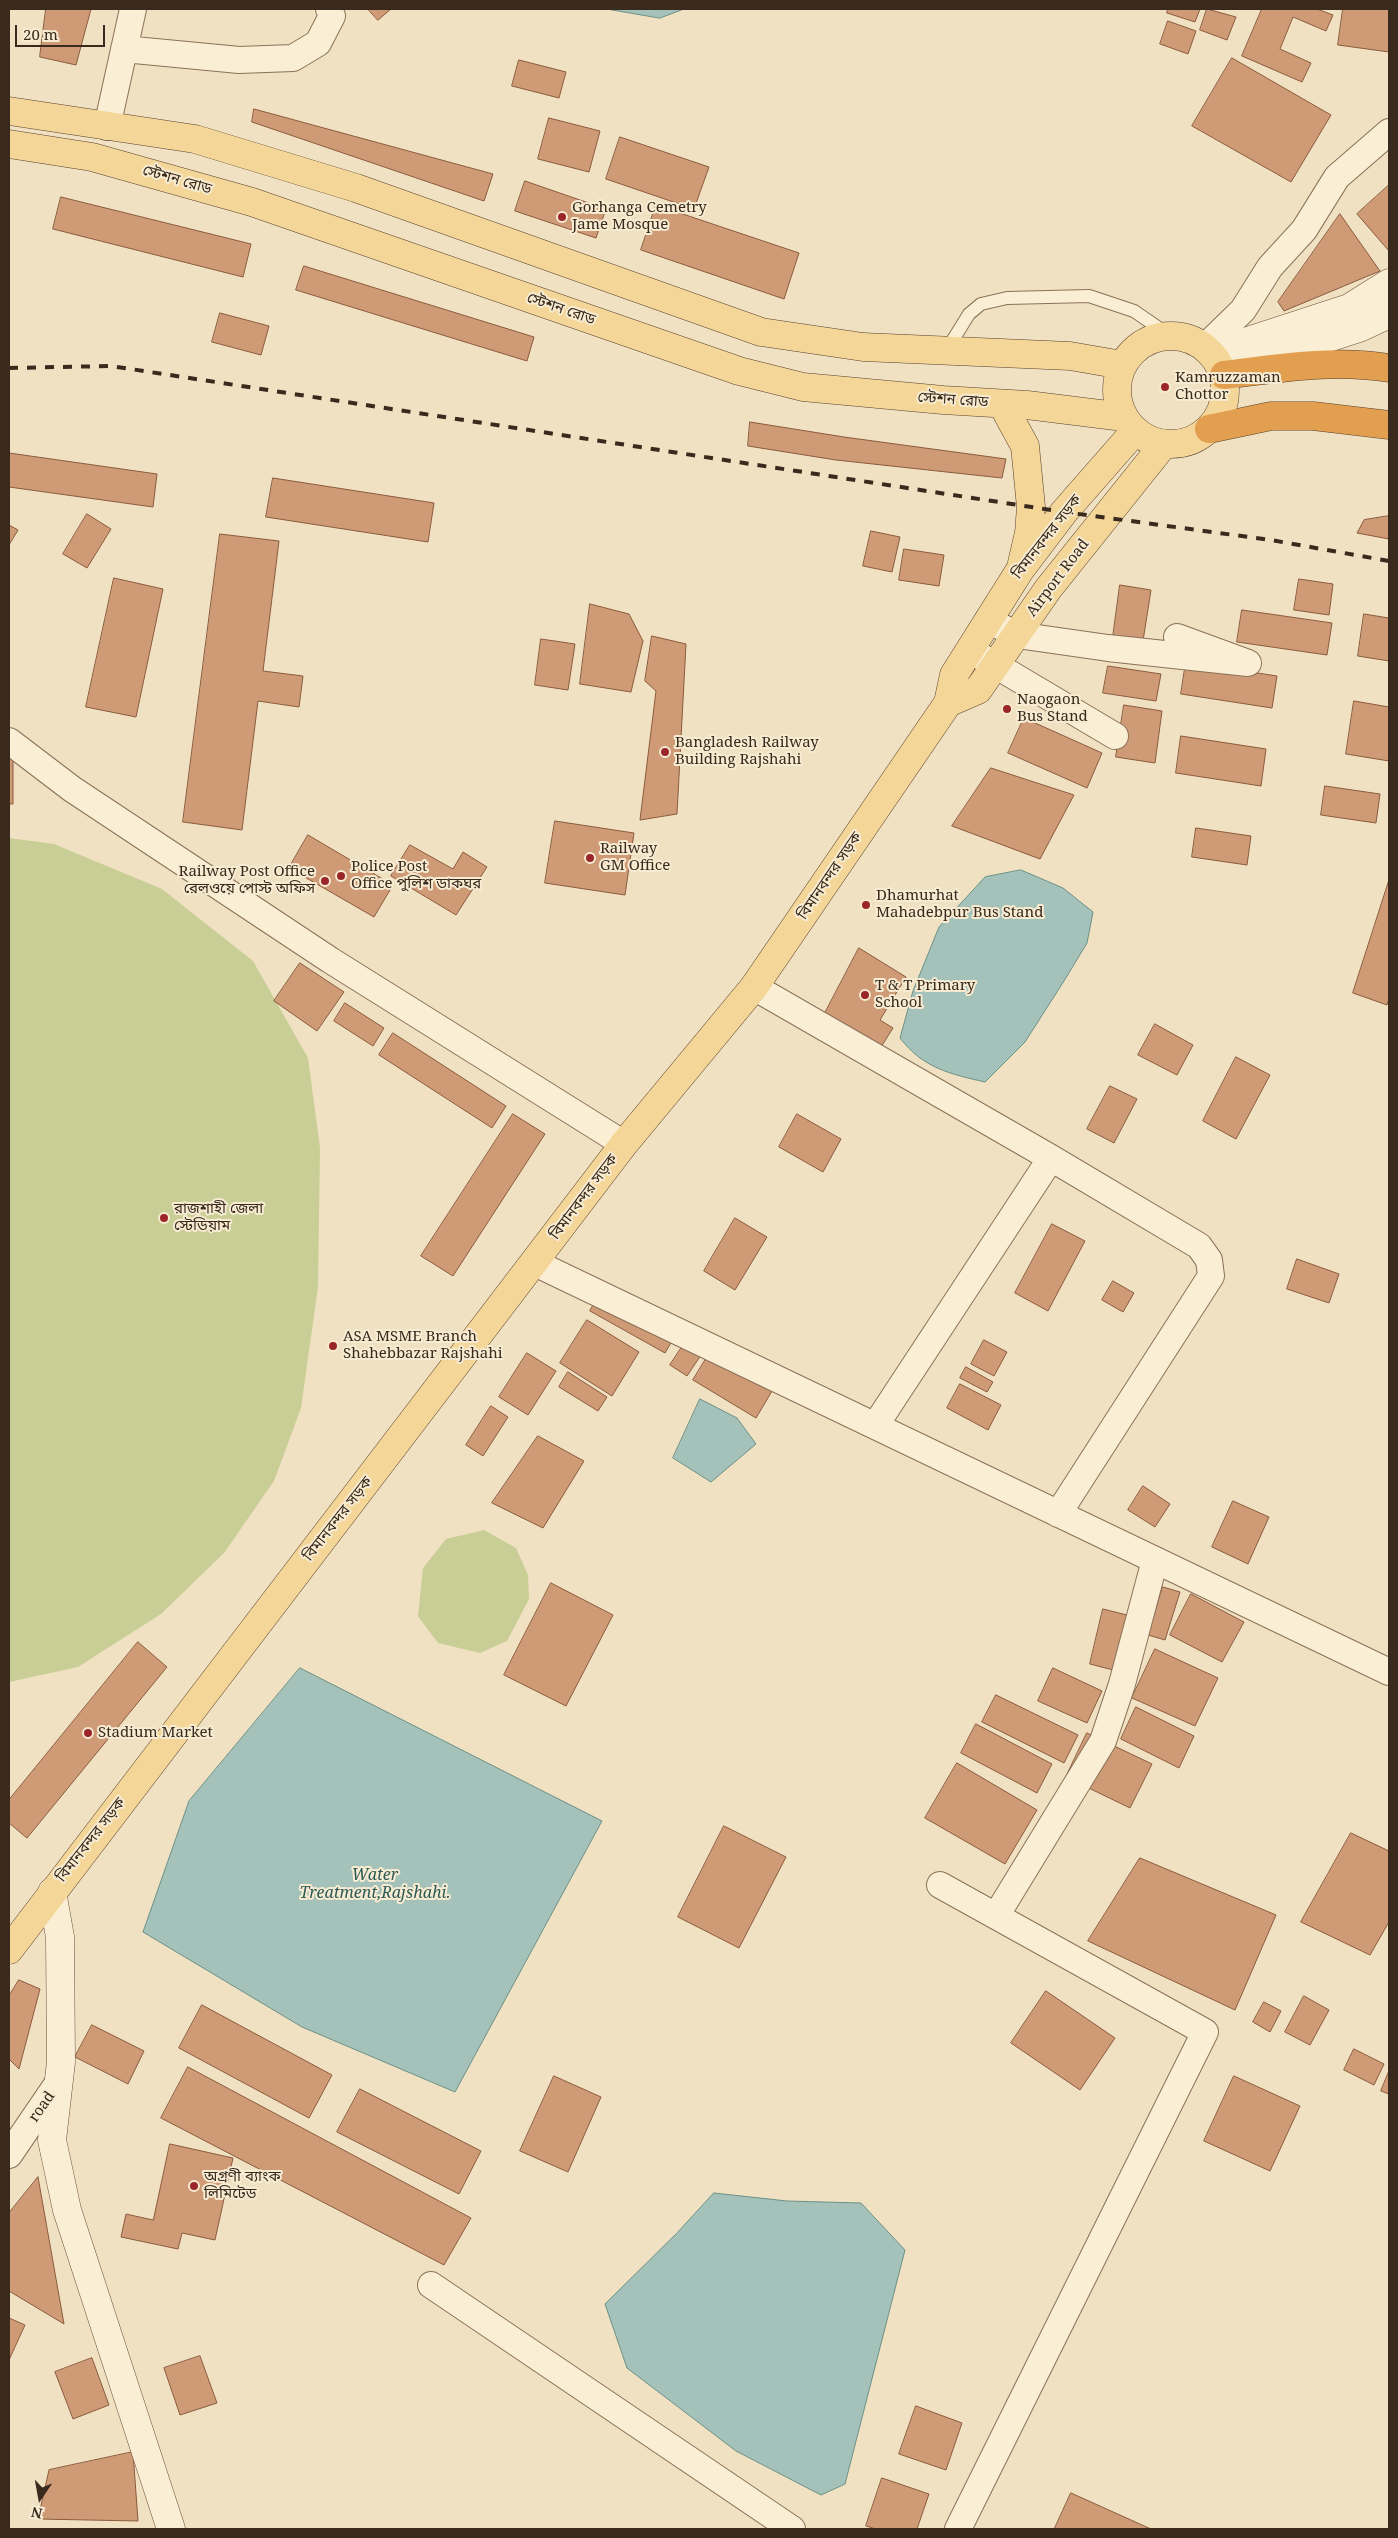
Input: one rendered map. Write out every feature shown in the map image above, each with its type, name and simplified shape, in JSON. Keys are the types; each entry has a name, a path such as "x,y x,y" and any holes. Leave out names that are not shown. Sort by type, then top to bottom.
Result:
{"highway":[{"path":"1216,361 1298,366 1361,364 1389,368"},
{"path":"1209,429 1271,416 1313,416 1389,425"}],"main road":[{"path":"9,111 195,139 356,188 760,332 863,347 1070,356 1122,365"},
{"name":"স্টেশন রোড","path":"9,144 92,157 252,202 739,371 803,387 1002,404 1129,424"},
{"path":"1216,361 1349,308 1389,283"},
{"path":"1216,361 1359,328 1389,314"},
{"path":"1169,335 1187,338 1216,361 1226,390 1224,404 1218,418 1209,429 1188,441 1164,444 1149,440 1129,424 1117,400 1116,382 1122,365 1134,349 1150,340 1169,335"},
{"path":"1002,404 1025,446 1031,507 1029,533 1020,570"},
{"name":"বিমানবন্দর সড়ক","path":"9,1950 624,1144 754,988 948,703 954,675 1020,570 1129,424"},
{"name":"Airport Road","path":"948,703 978,690 997,666 1053,582 1164,444"},
{"path":"52,1892 60,1937 61,2062 52,2140 67,2210 171,2529"}],"street":[{"path":"107,127 133,9"},
{"path":"124,49 239,60 293,58 318,43 332,16 329,9"},
{"path":"1216,361 1243,310 1270,268 1304,230 1337,177 1389,132"},
{"path":"988,620 1017,634 1108,648 1248,663 1177,636"},
{"path":"970,650 1115,736"},
{"path":"9,741 72,788 330,960 624,1144"},
{"path":"754,988 1051,1158 1199,1246 1209,1260 1211,1276 1058,1514"},
{"path":"875,1426 1051,1158"},
{"path":"535,1263 1389,1672"},
{"path":"996,1916 1103,1741 1122,1684 1155,1560"},
{"path":"940,1885 1205,2032 958,2529"},
{"name":"road","path":"9,2155 58,2083"},
{"path":"431,2285 792,2529"}],"lane":[{"path":"946,350 968,314 981,304 1007,298 1089,296 1134,311 1169,335"}],"green space":[{"name":"রাজশাহী জেলা স্টেডিয়াম","path":"9,838 54,844 162,889 253,961 308,1058 320,1148 318,1287 301,1408 274,1481 224,1553 161,1614 78,1667 9,1682"},
{"path":"484,1530 516,1548 528,1575 529,1599 507,1641 480,1653 438,1643 418,1616 423,1568 446,1539"}],"water":[{"path":"607,9 684,9 660,18"},
{"path":"1021,870 1063,888 1093,912 1087,943 1064,981 1025,1042 985,1082 960,1076 928,1063 900,1038 913,991 939,927 985,877"},
{"path":"700,1399 737,1418 756,1444 711,1482 673,1458"},
{"name":"Water Treatment,Rajshahi.","path":"300,1668 602,1821 455,2092 302,2027 143,1932 189,1801"},
{"path":"714,2193 787,2201 861,2203 905,2250 845,2484 821,2495 736,2451 627,2368 605,2304 677,2233"}],"building":[{"path":"46,9 91,9 76,65 40,57"},
{"path":"368,9 391,9 378,20"},
{"path":"1168,9 1200,9 1195,22 1167,13"},
{"path":"1207,9 1236,17 1227,40 1200,30"},
{"path":"1262,9 1317,9 1333,15 1326,31 1293,17 1280,49 1311,63 1302,82 1242,56"},
{"path":"1343,9 1389,9 1389,52 1338,45"},
{"path":"1168,21 1196,31 1188,54 1160,44"},
{"path":"1232,58 1331,115 1291,182 1192,126"},
{"path":"519,60 566,72 559,98 512,86"},
{"path":"254,109 493,174 484,201 252,122"},
{"path":"549,118 600,131 589,172 538,159"},
{"path":"620,137 709,167 694,209 606,179"},
{"path":"525,181 606,209 596,238 515,211"},
{"path":"1389,185 1389,251 1357,214"},
{"path":"61,197 251,244 243,277 53,229"},
{"path":"656,205 799,253 784,299 641,250"},
{"path":"1340,214 1380,271 1284,311 1278,302"},
{"path":"304,266 534,337 527,361 296,290"},
{"path":"220,313 269,326 261,355 212,342"},
{"path":"750,422 1006,459 1002,478 836,460 748,446"},
{"path":"9,453 157,474 153,507 9,487"},
{"path":"273,478 434,503 428,542 266,517"},
{"path":"87,514 111,529 87,568 63,554"},
{"path":"1389,516 1389,539 1357,533 1364,520"},
{"path":"9,525 18,530 9,545"},
{"path":"871,531 900,537 892,572 863,566"},
{"path":"220,534 279,541 263,671 303,676 299,707 258,701 242,830 183,822"},
{"path":"904,549 944,555 939,586 899,580"},
{"path":"114,578 163,589 136,717 86,707"},
{"path":"1299,579 1333,584 1329,615 1294,610"},
{"path":"1120,585 1151,590 1143,641 1113,637"},
{"path":"590,604 629,614 643,641 631,692 580,684"},
{"path":"1242,610 1332,623 1327,655 1237,642"},
{"path":"1364,614 1389,618 1389,661 1358,656"},
{"name":"Bangladesh Railway Building Rajshahi","path":"652,636 686,644 677,814 640,820 656,691 645,681"},
{"path":"541,639 575,644 568,690 535,685"},
{"path":"1186,662 1277,676 1272,708 1181,694"},
{"path":"1108,666 1161,674 1156,701 1103,693"},
{"path":"1354,701 1389,707 1389,761 1346,754"},
{"path":"1124,705 1162,711 1155,763 1116,757"},
{"path":"1024,718 1102,753 1087,788 1008,753"},
{"path":"1181,736 1266,749 1261,786 1176,773"},
{"path":"9,758 13,758 13,804 9,804"},
{"path":"991,768 1074,795 1040,859 952,826"},
{"path":"1325,786 1380,794 1376,823 1321,815"},
{"name":"Railway GM Office","path":"555,821 634,833 625,895 545,883"},
{"path":"1196,828 1251,836 1247,865 1192,857"},
{"name":"Police Post Office পুলিশ ডাকঘর","path":"308,835 393,885 374,917 289,868"},
{"path":"410,845 453,869 463,852 487,867 456,915 391,876"},
{"path":"1389,880 1389,998 1387,1005 1353,993"},
{"name":"T & T Primary School","path":"859,948 906,977 880,1020 893,1028 881,1047 825,1013"},
{"path":"300,963 344,992 317,1031 274,1001"},
{"path":"345,1003 384,1028 373,1046 334,1021"},
{"path":"1155,1024 1193,1045 1177,1075 1138,1055"},
{"path":"393,1033 506,1106 492,1128 379,1055"},
{"path":"1236,1057 1270,1075 1236,1139 1203,1121"},
{"path":"1110,1086 1137,1099 1114,1143 1087,1129"},
{"path":"513,1114 545,1134 453,1276 421,1256"},
{"path":"797,1114 841,1139 823,1172 779,1147"},
{"path":"735,1218 767,1237 735,1290 704,1271"},
{"path":"1052,1224 1085,1241 1048,1311 1015,1293"},
{"path":"1297,1259 1339,1274 1329,1303 1287,1289"},
{"path":"1113,1281 1134,1293 1123,1312 1102,1300"},
{"path":"601,1292 676,1334 665,1353 590,1311"},
{"path":"587,1320 639,1352 612,1396 560,1363"},
{"path":"688,1338 705,1349 687,1376 670,1365"},
{"path":"984,1340 1007,1352 994,1376 971,1364"},
{"path":"712,1349 775,1386 756,1418 693,1380"},
{"path":"527,1353 556,1371 528,1415 499,1397"},
{"path":"966,1367 993,1382 987,1392 960,1378"},
{"path":"568,1372 607,1397 598,1411 559,1387"},
{"path":"960,1384 1001,1405 988,1430 947,1408"},
{"path":"491,1406 508,1417 483,1456 466,1445"},
{"path":"538,1436 584,1461 543,1528 492,1503"},
{"path":"1143,1486 1170,1504 1155,1527 1128,1510"},
{"path":"1233,1501 1269,1517 1248,1564 1212,1547"},
{"path":"551,1583 613,1615 566,1706 504,1675"},
{"path":"1163,1587 1180,1592 1165,1640 1148,1635"},
{"path":"1191,1594 1244,1622 1222,1662 1170,1635"},
{"path":"1103,1609 1127,1615 1113,1670 1090,1664"},
{"name":"Stadium Market","path":"138,1642 167,1667 27,1838 9,1823 9,1800"},
{"path":"1155,1649 1218,1678 1195,1726 1132,1698"},
{"path":"1053,1668 1102,1691 1087,1723 1038,1701"},
{"path":"996,1695 1078,1735 1064,1763 982,1722"},
{"path":"1136,1707 1194,1736 1179,1768 1121,1739"},
{"path":"976,1724 1052,1764 1037,1793 961,1753"},
{"path":"1087,1733 1152,1764 1130,1808 1066,1777"},
{"path":"957,1763 1037,1810 1005,1864 925,1818"},
{"path":"724,1826 786,1857 739,1948 678,1917"},
{"path":"1351,1833 1389,1851 1389,1922 1370,1955 1301,1922"},
{"path":"1140,1858 1276,1915 1235,2010 1088,1941"},
{"path":"19,1980 40,1989 19,2069 9,2059 9,1996"},
{"path":"1046,1991 1115,2038 1080,2090 1011,2043"},
{"path":"1304,1996 1329,2010 1310,2045 1285,2032"},
{"path":"1264,2002 1281,2011 1270,2032 1253,2022"},
{"path":"202,2005 332,2075 309,2118 179,2048"},
{"path":"92,2025 144,2051 128,2084 75,2057"},
{"path":"1354,2049 1384,2064 1374,2085 1344,2070"},
{"path":"188,2067 471,2218 444,2265 161,2118"},
{"path":"1389,2071 1389,2094 1381,2091"},
{"path":"554,2076 601,2097 568,2172 520,2151"},
{"path":"1234,2076 1300,2106 1270,2171 1204,2141"},
{"path":"360,2089 481,2151 459,2194 337,2132"},
{"name":"অগ্রণী ব্যাংক লিমিটেড","path":"170,2144 233,2158 215,2240 182,2233 178,2249 121,2237 126,2214 153,2220"},
{"path":"38,2177 64,2324 9,2291 9,2213"},
{"path":"9,2318 25,2325 9,2360"},
{"path":"200,2356 217,2403 180,2415 164,2368"},
{"path":"92,2358 109,2405 73,2419 55,2372"},
{"path":"916,2406 962,2423 946,2470 899,2454"},
{"path":"133,2452 138,2521 38,2519 49,2470"},
{"path":"882,2478 929,2494 917,2529 876,2529 866,2526"},
{"path":"1071,2493 1151,2529 1057,2529 1055,2528"}],"railway":[{"path":"9,368 111,366 1064,512 1271,540 1389,561"}],"place":[{"name":"Gorhanga Cemetry Jame Mosque","path":"562,217"},
{"name":"Kamruzzaman Chottor","path":"1165,387"},
{"name":"Naogaon Bus Stand","path":"1007,709"},
{"name":"Bangladesh Railway Building Rajshahi","path":"665,752"},
{"name":"Railway GM Office","path":"590,858"},
{"name":"Police Post Office পুলিশ ডাকঘর","path":"341,876"},
{"name":"Railway Post Office রেলওয়ে পোস্ট অফিস","path":"325,881"},
{"name":"Dhamurhat Mahadebpur Bus Stand","path":"866,905"},
{"name":"T & T Primary School","path":"865,995"},
{"name":"রাজশাহী জেলা স্টেডিয়াম","path":"164,1218"},
{"name":"ASA MSME Branch Shahebbazar Rajshahi","path":"333,1346"},
{"name":"Stadium Market","path":"88,1733"},
{"name":"অগ্রণী ব্যাংক লিমিটেড","path":"194,2186"}]}
